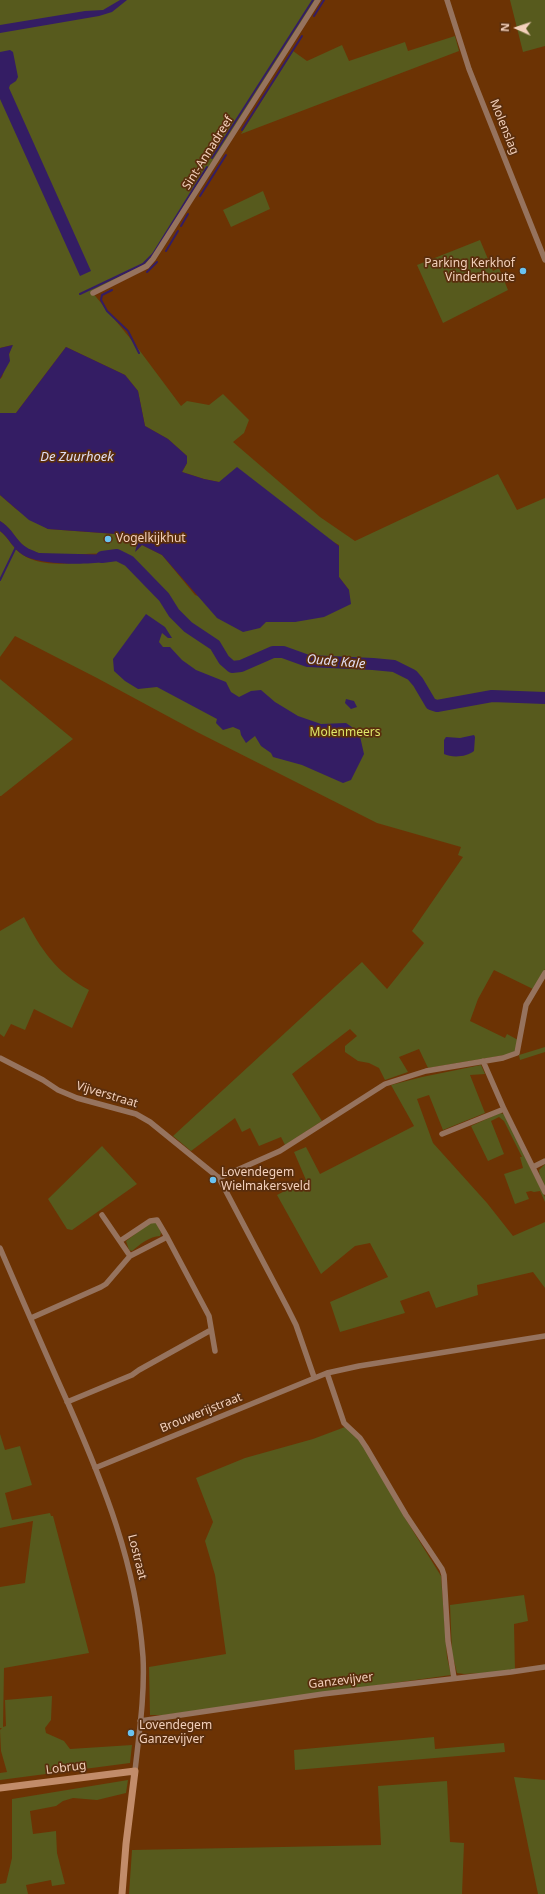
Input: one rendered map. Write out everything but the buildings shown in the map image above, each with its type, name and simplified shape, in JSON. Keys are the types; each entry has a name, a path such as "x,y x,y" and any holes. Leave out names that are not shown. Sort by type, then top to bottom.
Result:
{"street":[{"name":"Sint-Annadreef","path":"93,294 147,266 153,259 318,0"},
{"name":"Molenslag","path":"447,0 469,69 545,260"},
{"path":"314,1377 296,1325 219,1178 280,1151 385,1084 404,1076 509,1057 517,1053 526,1005 545,973"},
{"name":"Vijverstraat","path":"0,1058 43,1080 58,1090 77,1098 136,1114 150,1122 219,1178"},
{"path":"483,1061 504,1109 545,1192"},
{"path":"442,1134 504,1109"},
{"path":"533,1167 545,1161"},
{"path":"102,1215 130,1256"},
{"path":"120,1241 150,1221 157,1220 209,1316 215,1351"},
{"path":"31,1318 103,1286 130,1256 167,1238"},
{"name":"Lostraat","path":"0,1248 95,1468 120,1532 133,1584 143,1657 140,1721 122,1894"},
{"path":"67,1402 132,1375 138,1370 211,1330"},
{"name":"Brouwerijstraat","path":"95,1468 260,1401 314,1377 327,1373 359,1366 545,1336"},
{"path":"327,1373 344,1423 360,1438 406,1515 442,1569 446,1582 448,1641 454,1678"},
{"name":"Ganzevijver","path":"140,1721 323,1694 545,1667"},
{"name":"Lobrug","path":"0,1788 135,1771"}],"green space":[{"path":"0,0 316,0 154,255 146,265 92,292 134,343 181,406 187,401 209,405 223,394 249,420 244,433 233,442 320,517 355,541 498,474 517,510 545,498 545,969 533,989 494,970 478,999 470,1021 505,1038 507,1034 518,1040 515,1052 511,1054 428,1068 419,1049 399,1057 408,1072 385,1080 379,1068 369,1063 358,1061 345,1052 345,1046 357,1036 350,1029 292,1074 322,1121 285,1145 281,1137 259,1146 250,1128 242,1132 235,1118 191,1151 173,1136 362,962 387,989 424,943 412,931 463,857 458,855 461,847 377,823 197,732 15,636 0,657 0,531 20,553 33,560 44,563 56,564 81,562 116,555 49,555 28,549 20,543 8,528 0,521 0,495 16,509 48,529 129,535 138,541 136,551 142,545 162,555 195,595 266,622 295,622 349,590 339,577 339,545 219,482 182,472 187,463 187,456 168,439 145,426 138,391 125,375 66,347 16,413 0,413 0,379 2,377 12,345 0,348","holes":["308,658 374,660 396,663 407,668 419,677 431,698 437,703 425,704 415,681 407,675 396,671 381,668 308,665"]},
{"path":"510,0 545,0 545,46 523,52"},
{"path":"455,36 459,51 241,134 293,51 307,61 342,45 349,61 405,42 408,51"},
{"path":"263,191 270,209 231,227 223,210"},
{"path":"480,240 493,271 499,268 508,290 443,323 417,265"},
{"path":"0,679 73,739 1,796 0,796"},
{"path":"24,917 37,940 51,960 68,976 89,990 72,1028 34,1009 25,1030 11,1024 4,1037 0,1034 0,931"},
{"path":"545,1047 545,1052 520,1060 519,1055"},
{"path":"481,1065 485,1074 470,1075 485,1113 443,1130 429,1095 417,1099 433,1143 487,1203 513,1236 545,1222 545,1288 533,1272 477,1285 478,1295 436,1308 429,1291 400,1301 405,1313 340,1332 330,1302 388,1277 370,1243 355,1246 321,1274 277,1195 306,1180 294,1152 306,1147 320,1174 414,1126 391,1085"},
{"path":"500,1113 504,1114 545,1197 545,1202 540,1191 531,1191 526,1192 529,1199 515,1204 504,1174 523,1168 520,1157 522,1157 504,1121 499,1117 491,1121 504,1154 488,1161 471,1126"},
{"path":"102,1146 137,1184 72,1230 67,1229 48,1199"},
{"path":"545,1164 545,1186 540,1177 539,1170"},
{"path":"151,1222 156,1222 161,1233 160,1236 149,1239 132,1251 129,1250 126,1241"},
{"path":"345,1427 361,1442 441,1576 447,1657 451,1675 164,1715 150,1715 149,1667 226,1654 215,1575 205,1541 213,1522 196,1478 245,1458 313,1439"},
{"path":"0,1434 5,1450 20,1446 32,1485 5,1493 12,1520 50,1513 51,1516 53,1516 89,1653 4,1668 3,1727 6,1726 5,1700 52,1696 51,1720 45,1728 46,1733 64,1741 70,1749 132,1745 130,1763 0,1780 0,1773 7,1772 1,1751 0,1730 2,1728 0,1728 0,1587 25,1583 33,1521 0,1528"},
{"path":"524,1595 528,1621 514,1624 515,1671 464,1674 457,1673 452,1653 450,1605"},
{"path":"434,1737 435,1749 504,1743 505,1752 295,1770 294,1750"},
{"path":"514,1777 545,1780 545,1894 538,1894"},
{"path":"128,1780 126,1793 97,1800 73,1798 63,1801 56,1806 30,1811 33,1834 56,1831 57,1853 65,1884 52,1886 51,1880 26,1885 28,1894 0,1894 0,1884 6,1883 12,1858 12,1799"},
{"path":"447,1781 450,1842 464,1843 462,1894 129,1894 132,1850 381,1845 378,1786"}],"water":[{"path":"120,0 127,0 112,12 99,16 0,33 0,25 85,11 103,10"},
{"path":"10,50 13,52 18,77 9,88 91,271 80,276 0,99 0,52"},
{"path":"13,345 9,354 10,361 0,379 0,348"},
{"name":"De Zuurhoek","path":"66,347 125,375 138,391 145,426 168,439 187,456 187,463 182,472 219,482 237,467 339,546 339,577 349,590 351,604 324,617 295,622 266,622 260,628 243,632 217,618 162,555 142,545 135,552 138,541 130,535 48,529 29,520 0,495 0,413 16,413"},
{"path":"0,521 9,528 24,546 39,553 117,555 103,562 85,564 40,561 23,555 14,547 0,531"},
{"name":"Molenmeers","path":"146,614 165,627 172,638 168,638 162,633 159,642 163,647 170,647 182,660 196,670 226,682 231,692 239,697 251,691 261,690 275,702 298,716 321,724 346,723 359,732 364,754 351,780 343,783 302,765 273,757 271,753 261,746 255,736 246,743 240,730 233,727 223,730 216,723 217,719 157,687 138,689 125,681 114,671 113,659"},
{"path":"346,699 354,701 357,707 351,709 345,703"},
{"path":"474,735 474,751 471,753 459,756 444,754 444,740 446,737 460,738"}],"waterway":[{"path":"212,158 313,0"},
{"path":"314,16 324,0"},
{"path":"242,130 302,36"},
{"path":"200,196 226,155"},
{"path":"80,294 143,264 153,254 207,167"},
{"path":"181,226 188,214"},
{"path":"166,251 178,231"},
{"path":"147,272 157,262"},
{"path":"112,290 102,295 101,300 107,311 128,331 139,353"},
{"path":"0,580 16,547"},
{"name":"Oude Kale","path":"102,557 117,555 129,561 164,597 174,613 188,627 215,645 224,660 232,667 241,666 273,652 283,652 308,661 394,666 412,675 431,704 437,706 492,696 545,698"}],"place":[{"name":"Parking Kerkhof Vinderhoute","path":"523,271"},
{"name":"Vogelkijkhut","path":"108,539"},
{"name":"Lovendegem Wielmakersveld","path":"213,1180"},
{"name":"Lovendegem Ganzevijver","path":"131,1733"}]}
